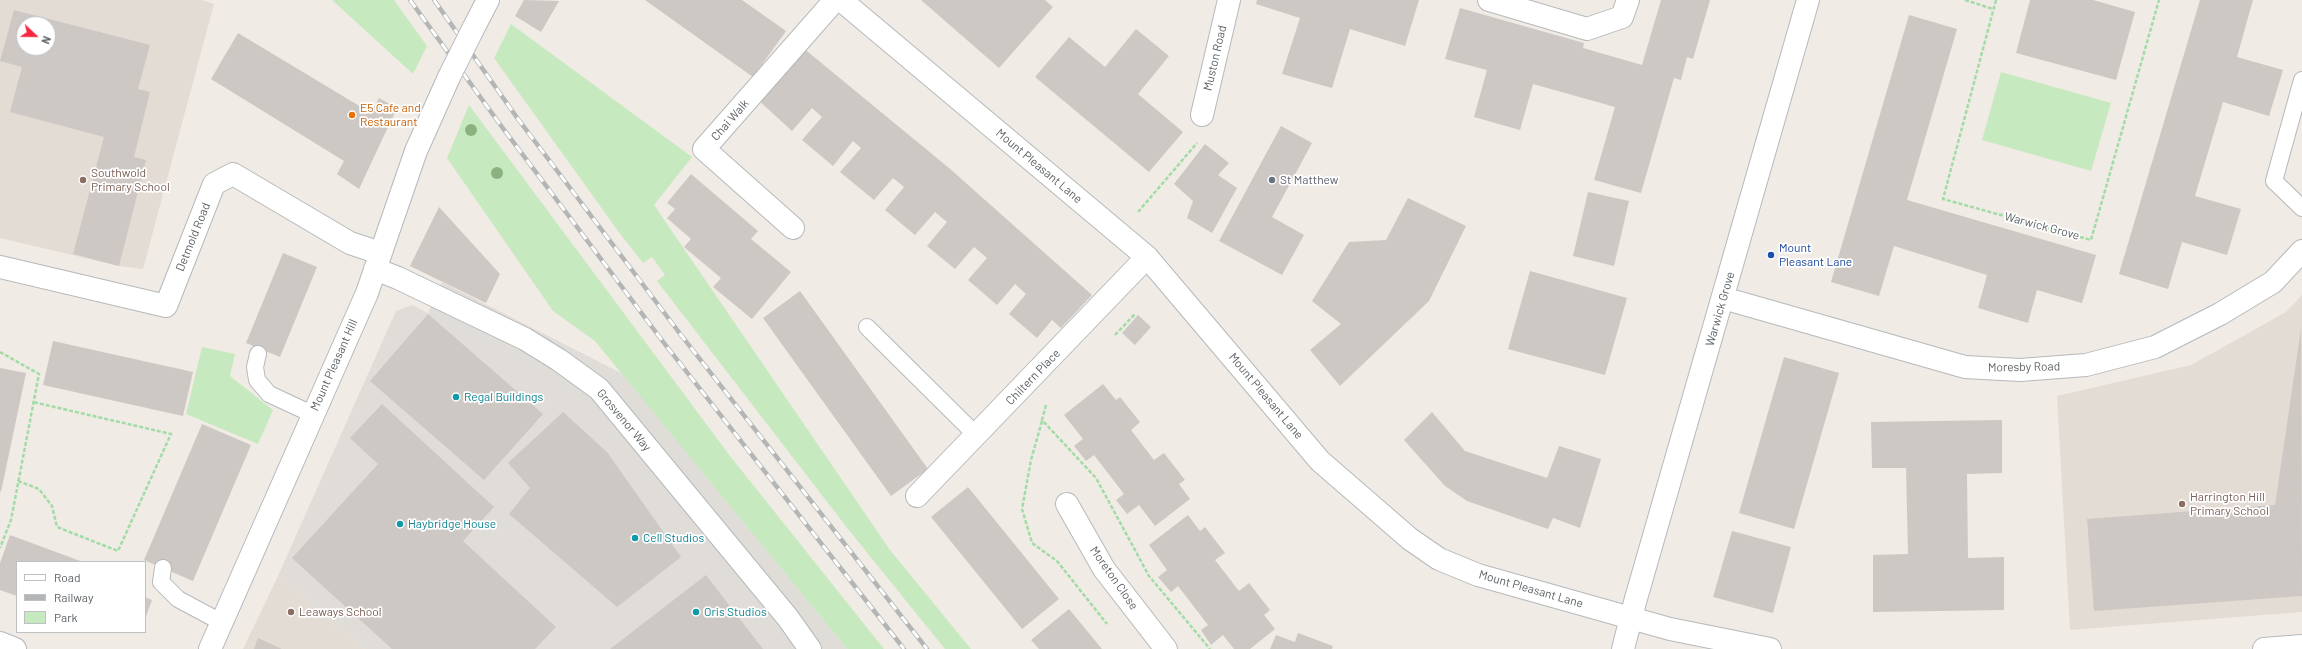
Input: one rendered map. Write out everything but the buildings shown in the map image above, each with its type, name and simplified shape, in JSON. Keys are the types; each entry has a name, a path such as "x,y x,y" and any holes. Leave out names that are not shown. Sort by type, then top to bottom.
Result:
{"street":[{"name":"Mount Pleasant Hill","path":"210,649 312,414 367,293 416,151 449,77 488,0"},
{"name":"Chai Walk","path":"793,228 704,149 835,0"},
{"name":"Mount Pleasant Lane","path":"841,0 1147,257 1320,461 1410,539 1439,559 1478,575 1670,629 1770,649"},
{"name":"Muston Road","path":"1202,115 1229,0"},
{"path":"1488,0 1587,29 1622,18 1628,0"},
{"name":"Warwick Grove","path":"1623,649 1630,617 1724,298 1808,0"},
{"name":"Detmold Road","path":"0,266 166,306 214,184 233,174 350,243 377,261"},
{"name":"Moresby Road","path":"1724,298 1965,367 2020,370 2086,365 2155,347 2220,314 2273,282 2302,251"},
{"name":"Chiltern Place","path":"917,496 1147,257"},
{"name":"Grosvenor Way","path":"377,261 398,278 525,339 559,360 599,389 788,618 810,649"},
{"name":"Moreton Close","path":"1067,504 1104,569 1166,649"},
{"path":"0,643 15,649"},
{"path":"2264,649 2302,646"}],"lane":[{"path":"2302,80 2274,181 2302,208"},
{"path":"867,327 976,435"},
{"path":"258,354 255,367 257,380 269,394 312,414"},
{"path":"164,568 161,582 178,599 221,622"}],"path":[{"path":"1965,0 1993,9"},
{"name":"Warwick Grove","path":"1996,0 1943,199 2091,240 2159,0"},
{"path":"1119,234 1198,142 1202,115"},
{"path":"1109,341 1136,313"},
{"path":"0,352 39,374 11,520 0,548"},
{"path":"1047,401 1042,420 1096,478 1149,576 1210,649"},
{"path":"18,481 39,489 52,506 57,527 118,551 171,434 33,402"}],"shaded area":[{"name":"Southwold Primary School","path":"0,0 202,0 214,4 143,269 119,266 0,238"},
{"path":"442,282 623,374 847,649 364,649 278,576 396,311 412,305 428,313"},
{"name":"Harrington Hill Primary School","path":"2302,295 2302,612 2070,630 2057,396 2191,365 2286,312"},
{"name":"Leaways School","path":"278,576 364,649 243,649"}],"green space":[{"path":"332,0 394,0 427,46 413,74"},
{"path":"511,24 692,157 654,205 890,550 971,649 945,649 848,529 657,281 665,275 652,257 643,263 618,231 494,58"},
{"path":"2001,72 2111,103 2091,171 1982,140"},
{"path":"469,105 730,456 884,649 847,649 595,341 553,311 447,158"},
{"path":"202,347 235,354 230,376 273,410 258,444 186,414"}],"railway":[{"path":"410,0 502,127 664,343 904,649"},
{"path":"434,0 518,119 681,335 927,649"}],"place":[{"name":"E5 Cafe and Restaurant","path":"352,115"},
{"name":"Southwold Primary School","path":"83,180"},
{"name":"St Matthew","path":"1272,180"},
{"name":"Mount Pleasant Lane","path":"1771,255"},
{"name":"Regal Buildings","path":"456,397"},
{"name":"Harrington Hill Primary School","path":"2182,504"},
{"name":"Haybridge House","path":"400,524"},
{"name":"Cell Studios","path":"635,538"},
{"name":"Leaways School","path":"291,612"},
{"name":"Oris Studios","path":"696,612"}]}
